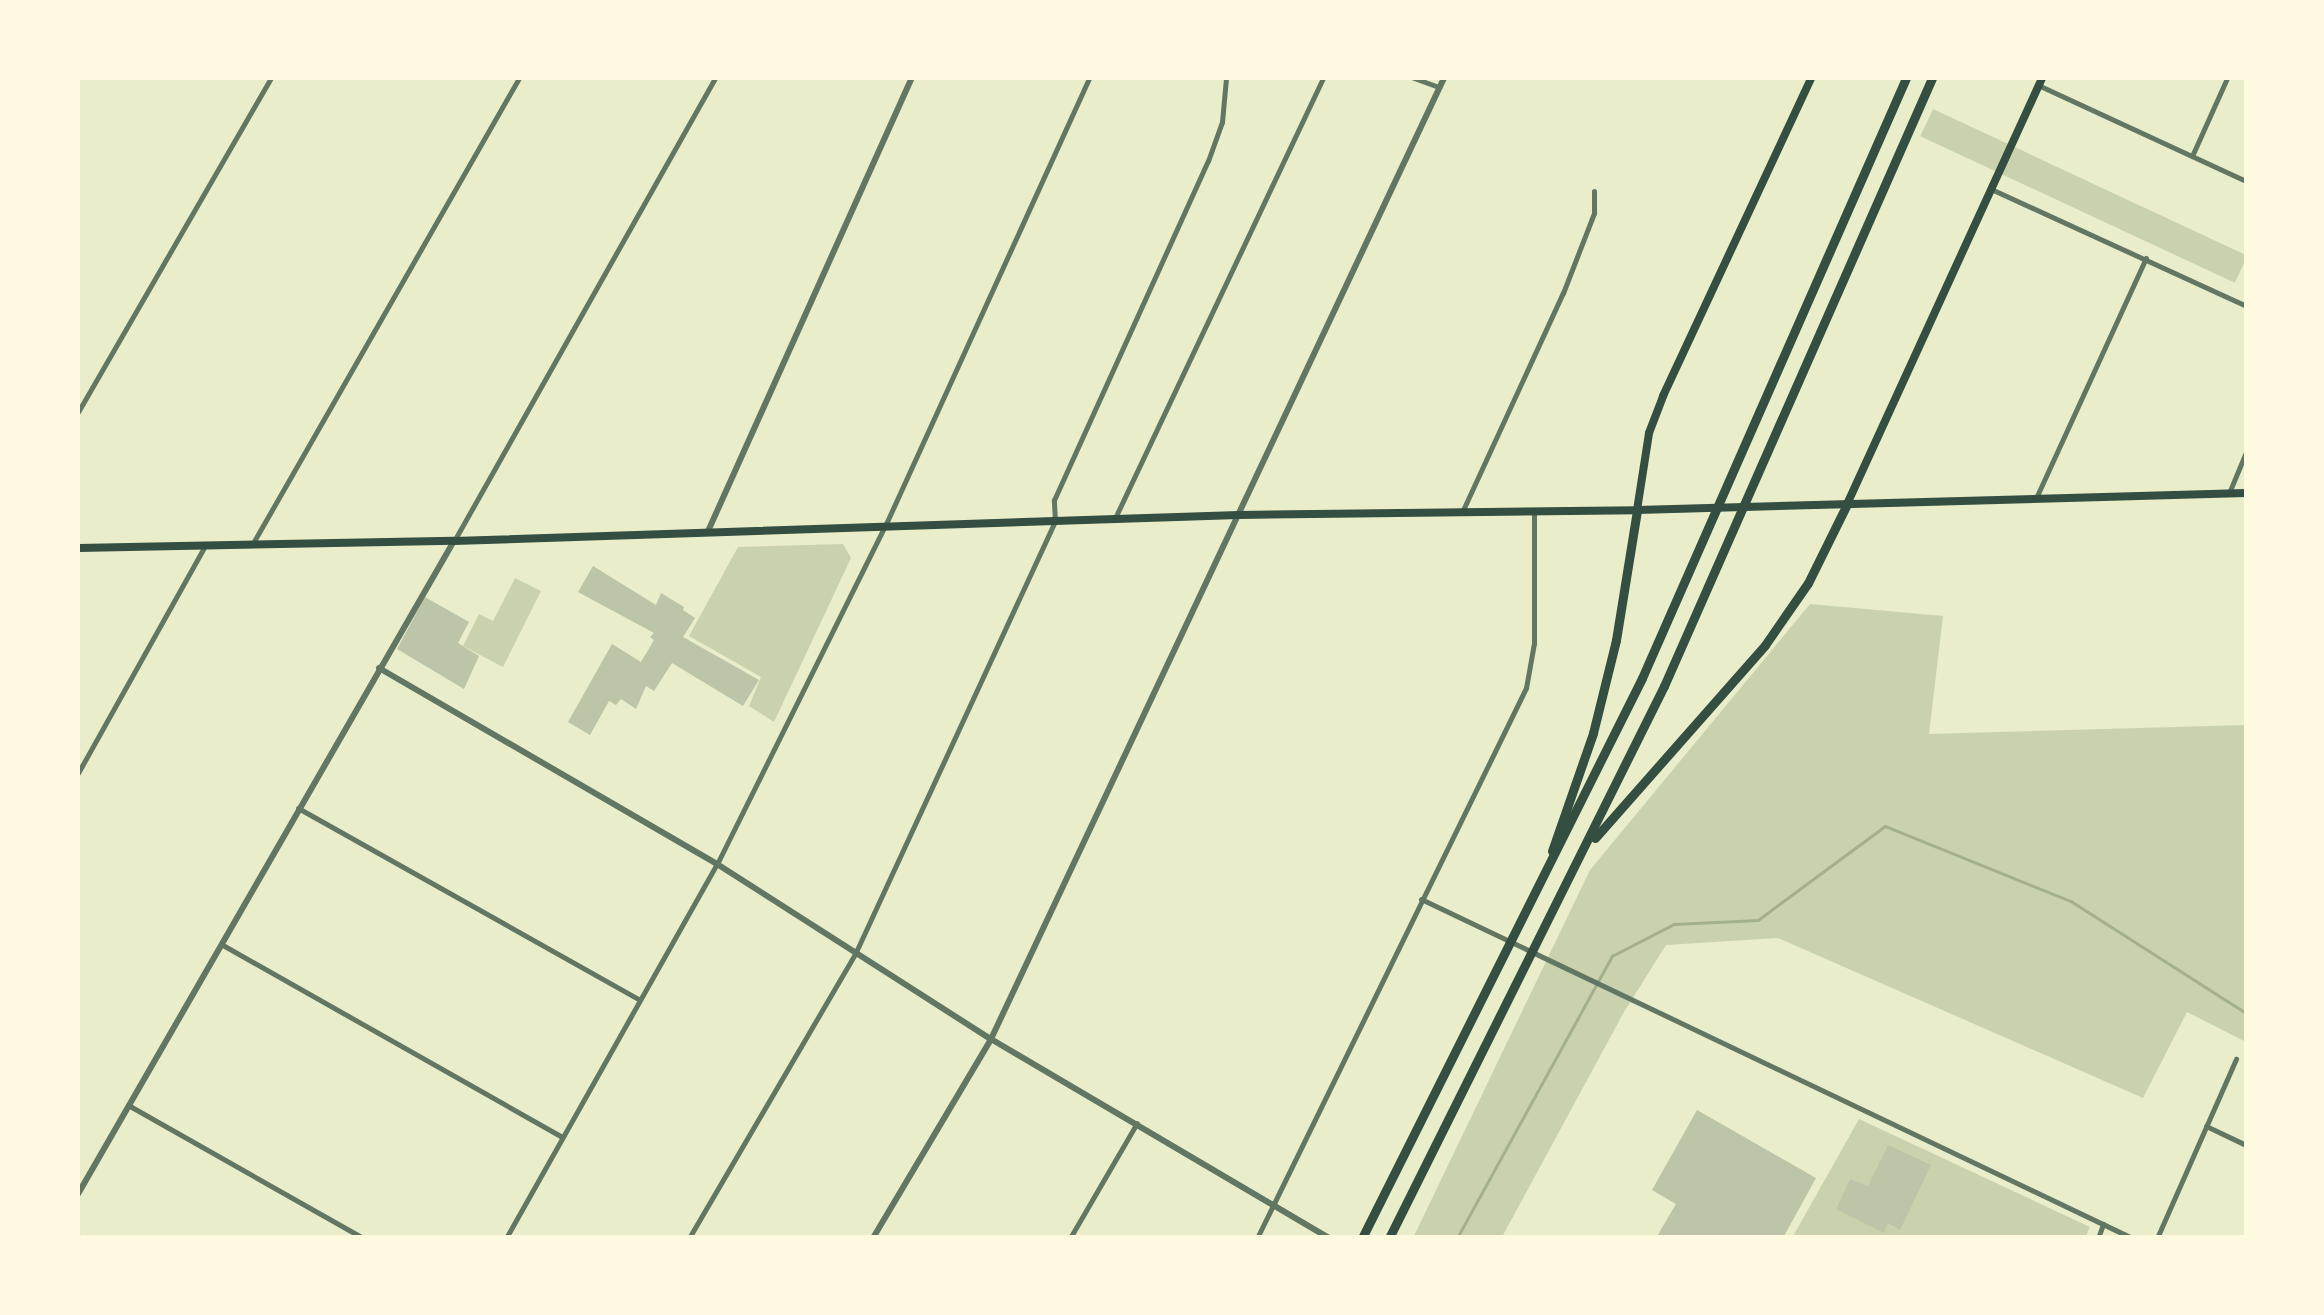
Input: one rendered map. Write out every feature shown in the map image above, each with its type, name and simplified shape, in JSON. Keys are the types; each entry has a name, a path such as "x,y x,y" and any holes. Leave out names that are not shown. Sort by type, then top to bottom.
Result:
{"highway":[{"path":"1365,1232 1522,924 1708,532 1906,78"},
{"path":"1389,1238 1587,848 1762,470 1932,78"},
{"path":"1587,848 1765,645 1808,582 1848,502"},
{"path":"1536,895 1593,733 1616,640 1637,510"}],"main road":[{"path":"1637,510 1649,433 1663,396 1811,78"},
{"path":"1848,502 1988,188 2040,82"},
{"path":"78,548 454,541 709,529 1114,521 1239,514 1637,510 2246,493"}],"street":[{"path":"78,412 270,78"},
{"path":"253,543 520,78"},
{"path":"78,1194 715,78"},
{"path":"709,529 912,78"},
{"path":"506,1238 717,864 884,526 1089,78"},
{"path":"689,1238 855,954 1055,522 1054,500 1218,135 1228,97 1226,78"},
{"path":"1114,521 1323,78"},
{"path":"1414,78 1440,88"},
{"path":"873,1238 991,1039 1444,78"},
{"path":"2192,156 2228,78"},
{"path":"2040,82 2246,181"},
{"path":"1988,188 2246,306"},
{"path":"1463,510 1564,293 1594,213 1594,191"},
{"path":"2036,498 2146,258"},
{"path":"2228,493 2246,452"},
{"path":"1258,1238 1526,688 1534,643 1534,510"},
{"path":"78,774 205,546"},
{"path":"379,668 717,864 991,1039 1330,1238"},
{"path":"298,808 640,1000"},
{"path":"1420,899 2132,1238"},
{"path":"221,944 562,1137"},
{"path":"2157,1238 2236,1058"},
{"path":"128,1105 362,1238"},
{"path":"1070,1238 1138,1122"},
{"path":"2206,1126 2246,1145"},
{"path":"2098,1238 2104,1224"}],"green space":[{"path":"1933,109 2246,255 2235,283 1920,136"},
{"path":"843,544 851,558 774,722 749,706 761,677 689,636 738,547"},
{"path":"515,578 541,591 503,667 463,646 479,614 493,621"},
{"path":"1810,604 1943,616 1929,734 2246,725 2246,1042 2187,1012 2143,1098 1778,938 1666,945 1624,1012 1502,1237 1413,1238 1590,870"},
{"path":"1859,1119 2090,1227 2085,1238 1792,1238"}],"building":[{"path":"593,566 656,605 661,593 684,607 695,618 683,637 759,680 743,706 672,663 654,691 646,686 636,709 621,699 616,705 609,701 590,735 568,722 612,644 641,662 654,640 650,637 654,633 578,592"},
{"path":"425,597 469,622 458,643 479,656 464,689 397,649"},
{"path":"1697,1110 1816,1178 1783,1238 1656,1238 1676,1204 1652,1190"},
{"path":"1888,1145 1931,1165 1900,1230 1888,1223 1884,1233 1836,1209 1850,1179 1868,1186"}],"waterway":[{"path":"1457,1238 1612,956 1674,924 1758,920 1885,826 2071,901 2246,1013"}]}
